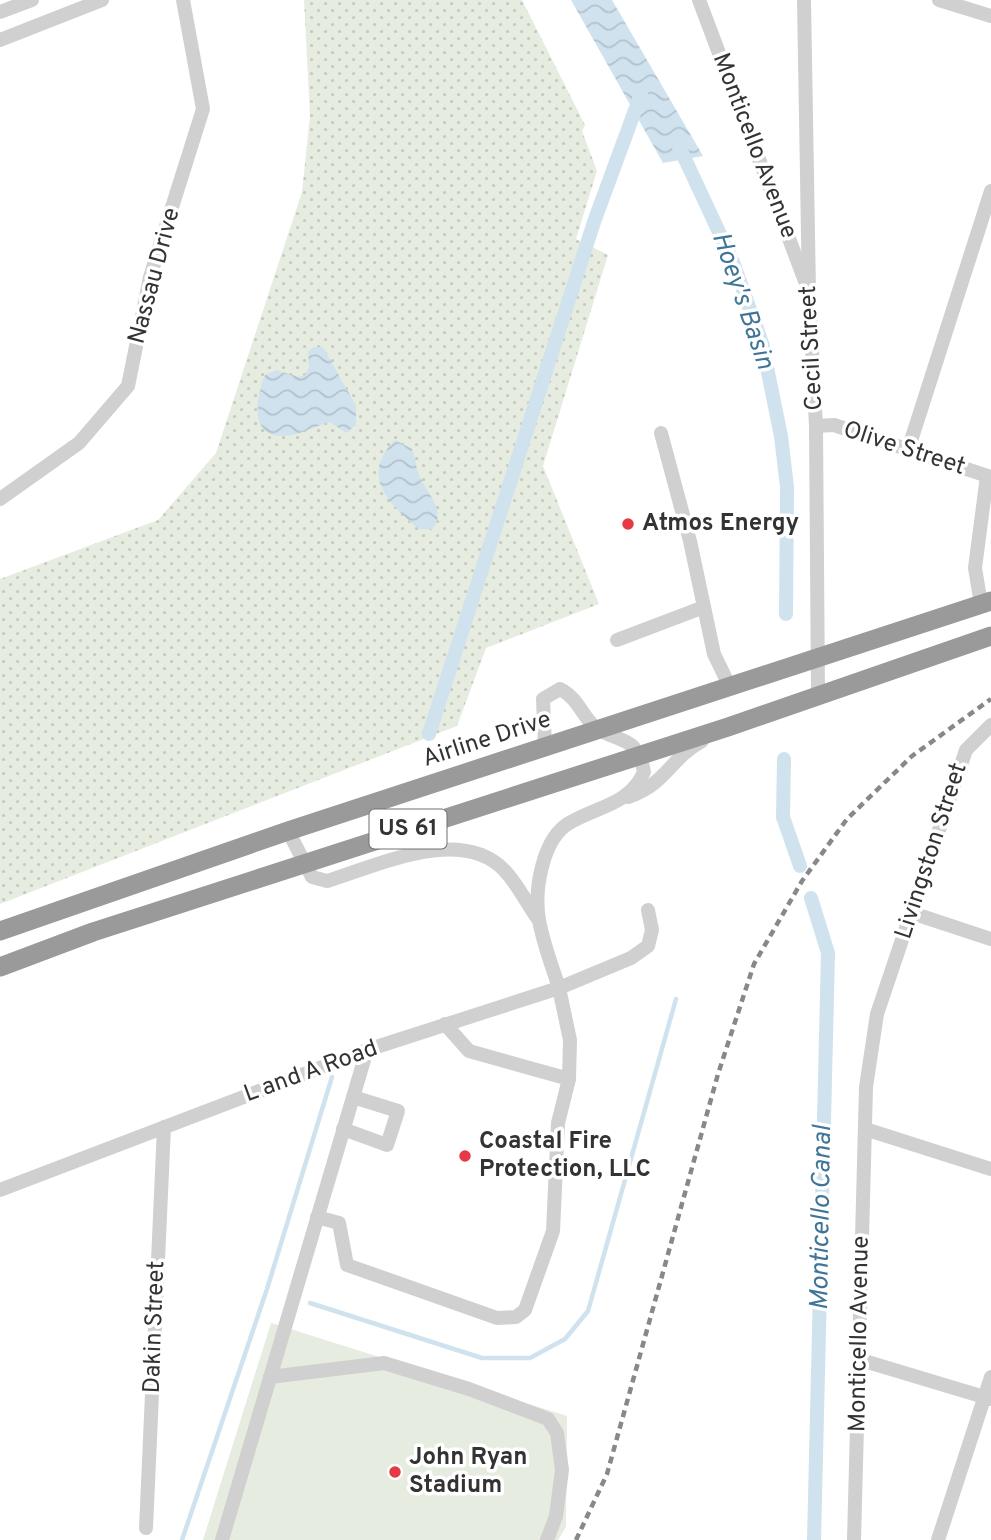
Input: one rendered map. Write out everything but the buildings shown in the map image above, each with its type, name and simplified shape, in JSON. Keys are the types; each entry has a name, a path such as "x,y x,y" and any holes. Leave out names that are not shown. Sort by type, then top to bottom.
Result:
{"highway":[{"name":"Airline Drive","path":"0,931 288,831 986,602"},
{"name":"US 61","path":"0,967 302,863 729,727 991,636"}],"street":[{"path":"0,12 31,0"},
{"path":"0,40 102,0"},
{"name":"Nassau Drive","path":"0,499 79,443 128,386 149,277 203,109 183,0"},
{"name":"Monticello Avenue","path":"699,0 809,292"},
{"name":"Cecil Street","path":"804,0 809,292 816,426 818,696"},
{"path":"939,0 991,16"},
{"path":"908,450 991,191"},
{"name":"Olive Street","path":"816,426 834,425 989,476"},
{"path":"661,433 714,654 729,685"},
{"path":"986,602 975,568 989,476"},
{"path":"617,640 704,607"},
{"path":"545,746 543,699 560,689 573,696 597,729 628,741 640,756 644,772 624,799"},
{"name":"Livingston Street","path":"865,1129 871,1042 887,986 966,750 991,725"},
{"path":"317,1217 339,1223 347,1265 497,1318 516,1317 525,1310 554,1231 558,1123 569,1079 570,1040 559,988 538,919 538,884 550,846 568,823 656,785 687,750 729,727"},
{"path":"288,831 302,863 312,877 327,881 433,848 458,850 483,857 503,869 538,919"},
{"name":"L and A Road","path":"0,1190 368,1050 559,988 631,958 648,946 652,930 648,910"},
{"path":"912,913 991,939"},
{"path":"445,1024 470,1051 569,1079"},
{"path":"222,1540 368,1050"},
{"path":"343,1129 387,1144 398,1111 353,1097"},
{"name":"Dakin Street","path":"146,1528 164,1127"},
{"path":"865,1129 991,1168"},
{"name":"Monticello Avenue","path":"854,1540 865,1129"},
{"path":"860,1360 988,1398"},
{"path":"270,1377 384,1363 548,1419 557,1433 562,1470 556,1516 547,1540"},
{"path":"937,1540 988,1398 991,1377"}],"shaded area":[{"path":"304,0 522,0 585,125 582,131 597,171 576,239 608,255 543,466 599,604 486,648 457,726 0,904 0,579 158,520 216,453 302,192 310,116"},
{"name":"John Ryan Stadium","path":"271,1323 567,1416 566,1527 558,1540 203,1540"}],"water":[{"path":"571,0 612,0 703,156 663,163"},
{"path":"314,347 323,347 356,406 356,425 346,433 330,422 294,434 271,434 264,429 258,413 265,375 276,370 299,377 305,375 309,367 308,351"},
{"path":"395,440 412,449 417,469 438,515 432,529 419,529 398,510 382,489 379,466 384,453"}],"waterway":[{"path":"429,734 594,222 641,94"},
{"name":"Hoey's Basin","path":"678,144 733,262 762,343 781,436 787,487 786,614"},
{"path":"784,759 783,817 800,866"},
{"name":"Monticello Canal","path":"811,898 828,953 814,1540"},
{"path":"310,1303 482,1358 530,1358 565,1339 588,1311 676,999"},
{"path":"182,1540 267,1289 332,1077"}],"railway":[{"path":"576,1540 607,1474 718,1074 754,964 802,881 847,819 912,756 991,699"}],"place":[{"name":"Atmos Energy","path":"628,524"},
{"name":"Coastal Fire Protection, LLC","path":"465,1156"},
{"name":"John Ryan Stadium","path":"395,1472"}]}
